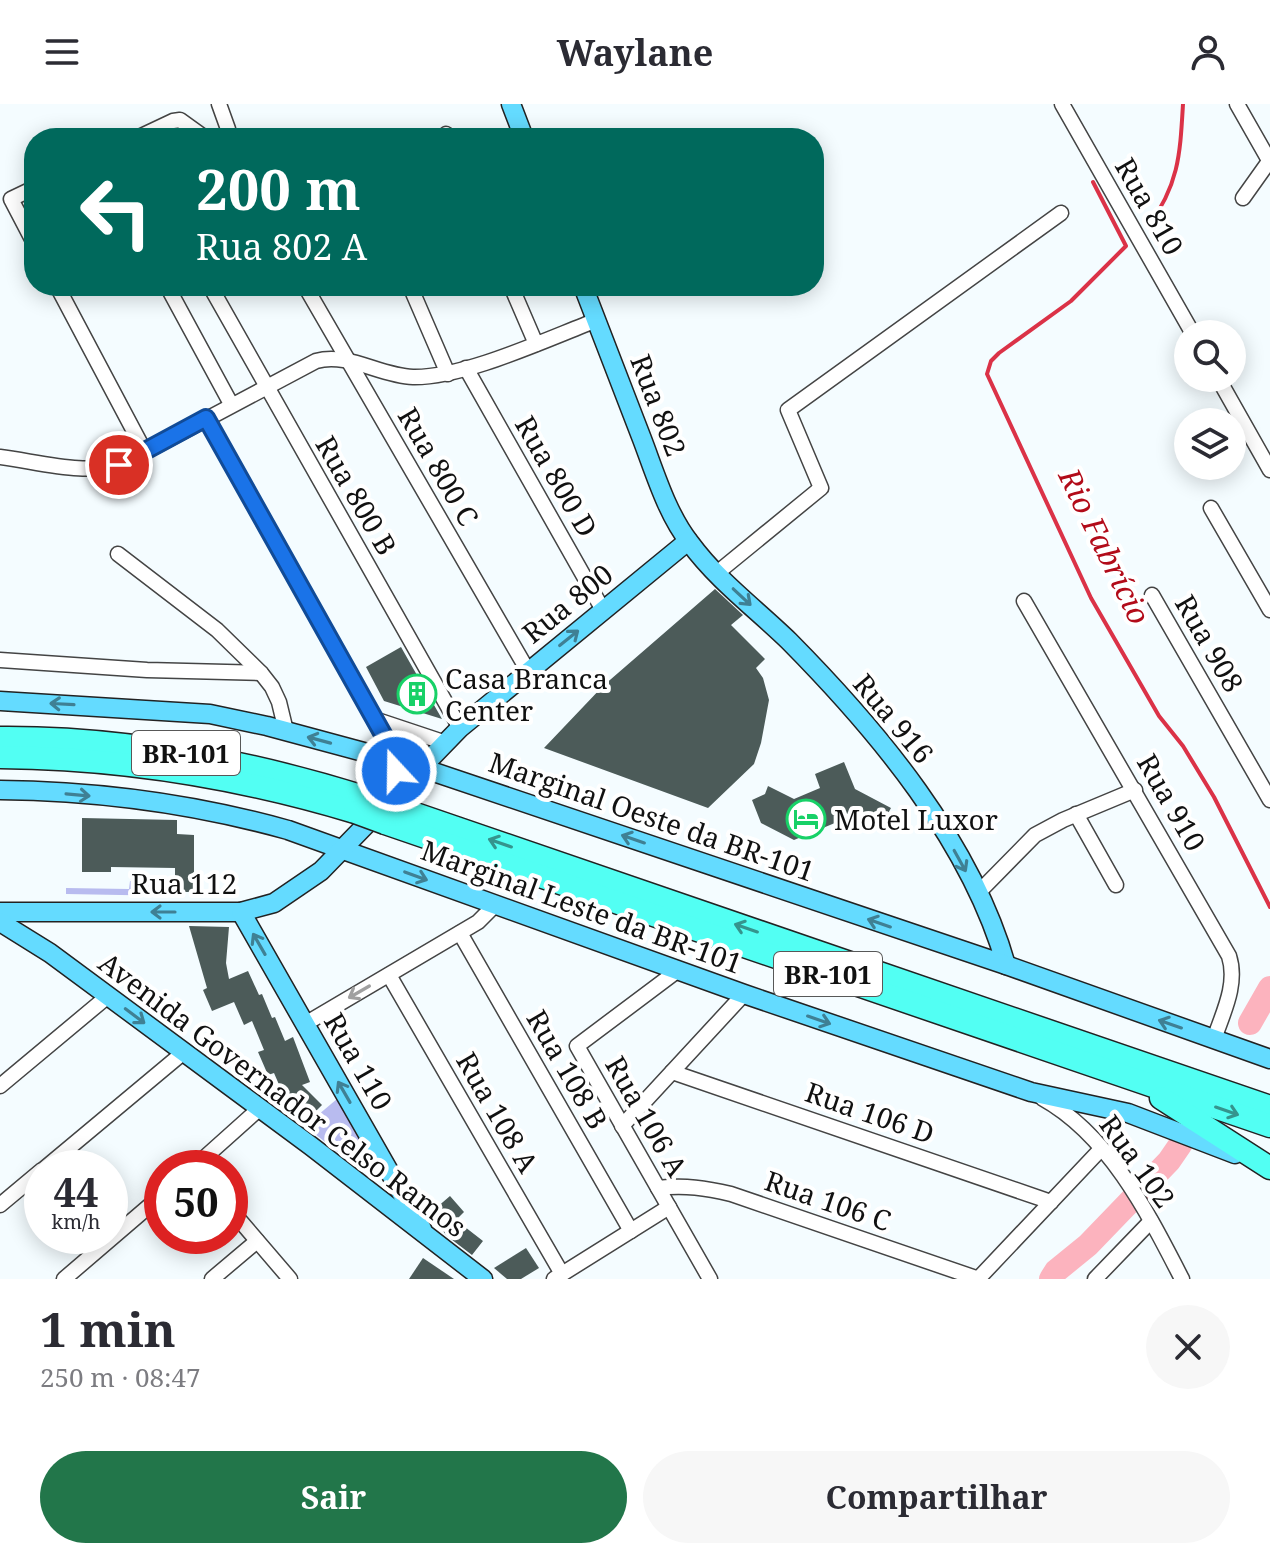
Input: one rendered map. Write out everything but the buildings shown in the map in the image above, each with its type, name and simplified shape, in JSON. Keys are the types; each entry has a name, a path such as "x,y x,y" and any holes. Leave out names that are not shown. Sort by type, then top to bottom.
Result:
{"highway":[{"name":"BR-101","path":"0,738 103,743 190,754 266,769 1270,1107"},
{"name":"BR-101","path":"0,757 80,760 195,773 379,807 1270,1126"},
{"path":"1107,1069 1175,1105 1270,1168"}],"main road":[{"path":"511,104 520,128"},
{"name":"Rua 802","path":"587,296 657,478 688,541"},
{"name":"Rua 916","path":"688,541 803,655 885,747 927,805 978,893 1006,965"},
{"name":"Rua 800","path":"379,807 460,728 688,541"},
{"name":"Marginal Oeste da BR-101","path":"0,701 186,712 248,721 419,767 1006,965 1270,1059"},
{"path":"379,807 412,785 448,777 444,760 446,743"},
{"path":"379,807 397,781 394,760"},
{"name":"Marginal Leste da BR-101","path":"0,790 125,799 211,812 288,830 677,971 1031,1092 1128,1113 1270,1168"},
{"name":"Rua 112","path":"0,912 241,912 259,909 286,896 321,871 379,807"},
{"path":"50,911 44,927 50,953"},
{"name":"Rua 110","path":"241,912 428,1238"},
{"name":"Avenida Governador Celso Ramos","path":"0,922 50,953 260,1108 483,1279"},
{"path":"358,1183 367,1183 376,1178 382,1160"}],"street":[{"path":"219,104 228,128"},
{"name":"Rua 810","path":"1062,104 1185,320"},
{"path":"1237,104 1270,161 1243,198"},
{"path":"158,128 180,120 191,128"},
{"path":"24,193 11,199 24,224"},
{"path":"717,573 821,488 788,410 1061,213"},
{"path":"62,296 145,452"},
{"path":"172,296 231,404"},
{"name":"Rua 800 B","path":"215,296 460,728"},
{"name":"Rua 800 C","path":"311,296 528,671"},
{"path":"414,296 448,374"},
{"path":"515,296 536,344"},
{"path":"0,457 102,469 119,465 145,452 316,361 348,361 399,376 431,377 536,344 597,320"},
{"name":"Rua 800 D","path":"466,368 603,610"},
{"path":"1226,392 1270,470"},
{"path":"206,418 394,760"},
{"path":"1211,508 1270,610"},
{"path":"118,554 217,630 261,673 279,702 286,731"},
{"name":"Rua 908","path":"1152,595 1270,800"},
{"name":"Rua 910","path":"1024,601 1229,956 1232,983 1214,1039"},
{"path":"0,660 147,670 261,673"},
{"path":"374,719 446,743"},
{"path":"978,893 1035,835 1135,790"},
{"path":"1076,814 1116,885"},
{"path":"305,1024 478,922 495,905"},
{"name":"Rua 108 B","path":"460,933 631,1231"},
{"name":"Rua 106 A","path":"677,971 577,1046 710,1279"},
{"name":"Rua 108 A","path":"389,975 558,1277"},
{"path":"622,1126 744,994"},
{"path":"0,1086 108,996"},
{"path":"66,1150 184,1052"},
{"name":"Rua 106 D","path":"672,1072 1051,1202"},
{"name":"Rua 102","path":"1031,1092 1076,1120 1101,1149 1129,1185 1182,1279"},
{"path":"214,1150 260,1108"},
{"path":"978,1279 1101,1149"},
{"path":"0,1205 24,1185"},
{"name":"Rua 106 C","path":"658,1188 682,1185 731,1194 978,1279"},
{"path":"558,1277 669,1207"},
{"path":"64,1279 144,1210"},
{"path":"1095,1279 1151,1221"},
{"path":"248,1230 290,1279"},
{"path":"212,1279 257,1241"}],"shaded area":[{"path":"130,881 175,881 175,896 66,894 66,888 129,889"},
{"path":"337,1099 371,1154 373,1162 366,1169 359,1169 305,1126"}],"waterway":[{"name":"Rio Fabrício","path":"1148,227 1172,183 1181,139 1183,104"},
{"name":"Rio Fabrício","path":"1093,182 1126,246 1071,301 999,353 991,361 987,374 1091,598 1159,716 1183,746 1214,797 1270,907"},
{"name":"Rio Fabrício","path":"1250,1023 1270,988"},
{"name":"Rio Fabrício","path":"1051,1279 1169,1161 1180,1145"}],"place":[{"name":"Casa Branca Center","path":"417,694"},
{"name":"Motel Luxor","path":"806,819"}],"route":[{"path":"119,465 206,418 384,736 396,771"}]}
